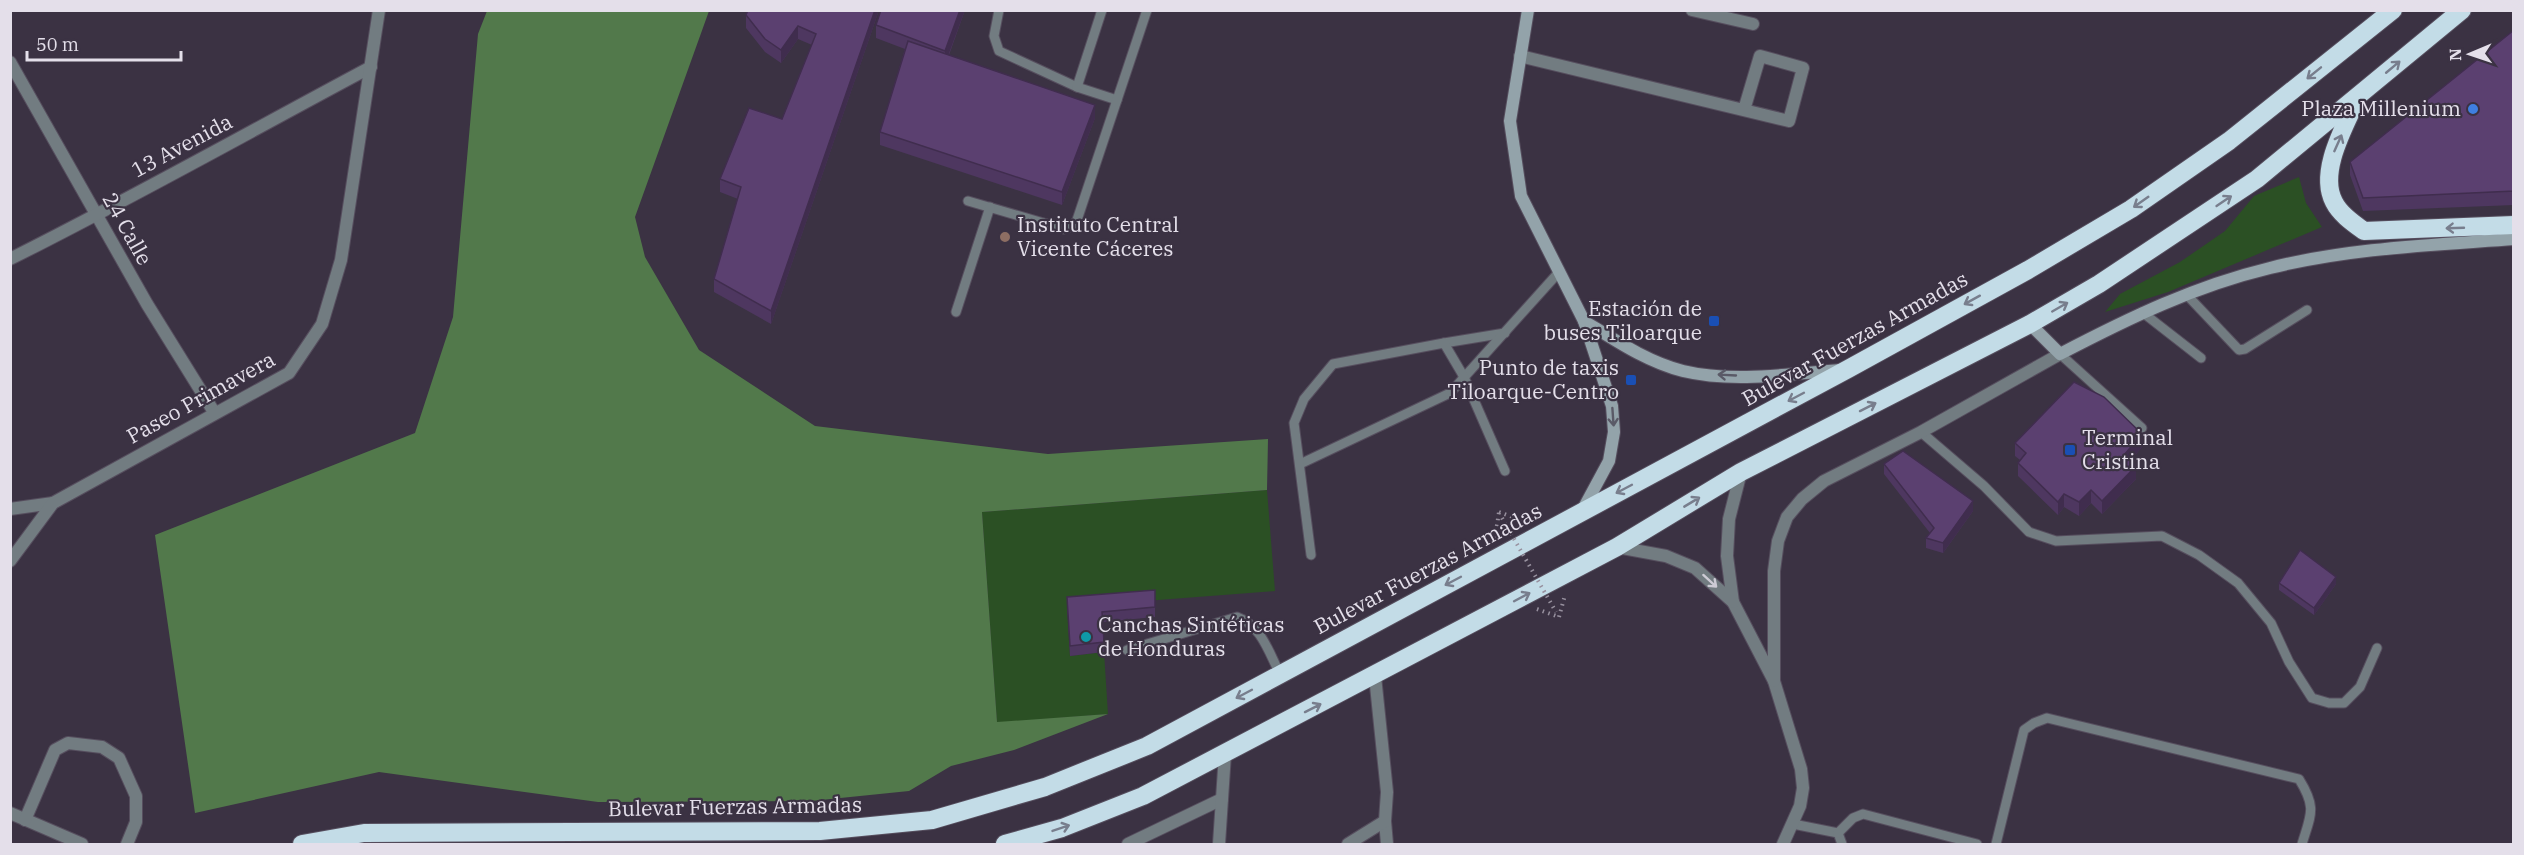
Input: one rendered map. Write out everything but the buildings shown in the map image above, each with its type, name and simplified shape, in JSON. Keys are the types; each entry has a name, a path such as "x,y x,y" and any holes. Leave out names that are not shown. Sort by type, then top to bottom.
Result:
{"highway":[{"name":"Bulevar Fuerzas Armadas","path":"302,844 364,833 820,831 932,820 1045,787 1147,746 2028,270 2131,209 2229,141 2392,10"},
{"path":"1005,844 1062,828 1143,796 1617,547 1742,472 2030,324 2099,284 2258,179 2462,10"},
{"path":"2358,96 2332,156 2329,176 2333,200 2346,218 2364,231 2514,225"}],"street":[{"name":"Paseo Primavera","path":"10,561 53,503 214,412 290,373 322,324 341,260 379,10"},
{"path":"1528,10 1510,122 1521,196 1584,321 1612,406 1614,432 1609,461 1581,512"},
{"path":"1692,10 1753,24"},
{"path":"1520,56 1789,121 1803,68 1760,56 1744,110"},
{"name":"24 Calle","path":"10,62 147,304 214,412"},
{"name":"13 Avenida","path":"10,259 97,215 154,182 371,67"},
{"path":"1774,681 1774,571 1778,541 1787,517 1802,499 1824,481 1921,432 2060,354 2142,312 2186,294 2270,268 2313,259 2395,248 2514,239"},
{"path":"1584,321 1633,351 1682,371 1725,376 1764,376 1848,369"},
{"path":"2030,324 2060,354"},
{"path":"1742,472 1729,519 1727,556 1733,602 1774,681 1801,769 1803,788 1793,824 1784,844"},
{"path":"10,509 53,503"},
{"path":"1617,547 1666,556 1695,568 1733,602"},
{"path":"1375,676 1387,792 1385,821 1387,844"},
{"path":"25,820 55,750 68,743 102,747 118,758 136,796 136,822 127,844"},
{"path":"1219,844 1225,754"},
{"path":"1133,844 1222,799"},
{"path":"10,813 82,844"},
{"path":"1348,844 1385,821"}],"lane":[{"path":"999,10 994,36 999,51 1077,87 1117,100"},
{"path":"1077,87 1102,10"},
{"path":"969,201 1064,229 1072,227 1077,220 1147,10"},
{"path":"956,312 990,207"},
{"path":"1300,464 1450,393 1559,272"},
{"path":"2186,294 2239,350 2245,349 2307,310"},
{"path":"2142,312 2200,358"},
{"path":"1311,555 1294,423 1304,399 1333,364 1505,333"},
{"path":"1444,343 1464,377 1506,471"},
{"path":"2060,354 2142,428"},
{"path":"1921,432 1984,486 2029,532 2056,541 2162,536 2199,555 2238,583 2271,622 2289,662 2312,698 2329,704 2344,703 2360,687 2377,648"},
{"path":"1126,650 1237,617 1248,621 1257,629 1280,674"},
{"path":"1996,844 2024,730 2048,718 2299,779 2309,796 2312,811 2302,844"},
{"path":"1838,833 1853,818 1863,814 1977,844"},
{"path":"1793,824 1838,833"},
{"path":"1838,833 1842,844"}],"path":[{"path":"1499,512 1559,617"}],"green space":[{"path":"487,11 709,11 635,217 645,257 699,350 815,426 1048,454 1268,439 1267,490 982,512 997,722 1108,714 1014,750 951,766 909,791 811,801 598,802 379,772 195,813 155,535 415,433 453,317 478,34"},
{"path":"2299,177 2306,203 2322,227 2168,292 2105,312 2120,294 2180,262 2225,231 2254,196"},
{"path":"1267,490 1275,591 1067,607 1070,656 1104,652 1108,714 997,723 982,512"}],"place":[{"name":"Plaza Millenium","path":"2473,109"},
{"name":"Instituto Central Vicente Cáceres","path":"1005,237"},
{"name":"Estación de buses Tiloarque","path":"1714,321"},
{"name":"Punto de taxis Tiloarque-Centro","path":"1631,380"},
{"name":"Terminal Cristina","path":"2070,450"},
{"name":"Canchas Sintéticas de Honduras","path":"1086,637"}]}
